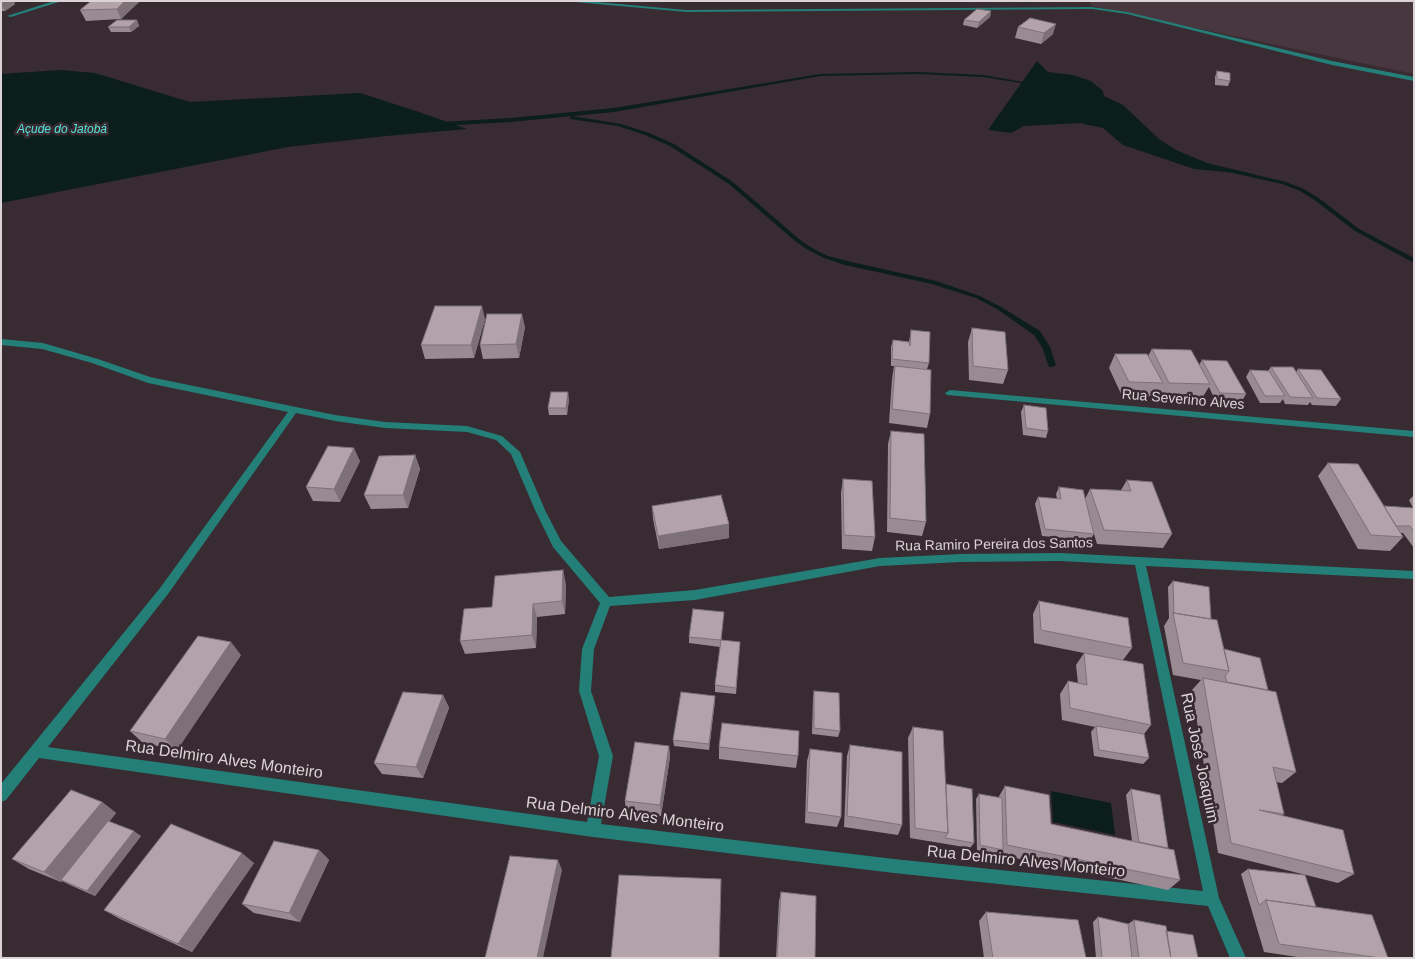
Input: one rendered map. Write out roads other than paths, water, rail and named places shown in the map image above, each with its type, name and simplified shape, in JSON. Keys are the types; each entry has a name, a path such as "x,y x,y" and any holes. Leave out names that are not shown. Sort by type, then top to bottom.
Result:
{"street":[{"path":"9,16 60,1"},
{"path":"566,1 686,11 1092,8 1127,13 1332,63 1414,79"},
{"path":"638,1 644,9"},
{"path":"1,342 43,346 95,361 148,380 294,410 385,425 467,429 499,438 515,452 557,544 606,602 588,649 585,692 606,756 593,830"},
{"name":"Rua Severino Alves","path":"950,393 1414,434"},
{"path":"1,795 164,591 294,410"},
{"name":"Rua Ramiro Pereira dos Santos","path":"606,602 696,595 880,562 1060,557 1414,576"},
{"name":"Rua José Joaquim","path":"1140,561 1212,899 1238,958"},
{"name":"Rua Delmiro Alves Monteiro","path":"35,751 593,830 904,867 1212,899"}],"water":[{"path":"1037,61 1048,72 1073,75 1091,81 1103,91 1104,96 1123,105 1159,139 1176,150 1207,163 1257,175 1194,169 1123,145 1103,128 1080,123 1024,126 1011,133 988,130"},
{"name":"Açude do Jatobá","path":"60,70 95,73 190,102 360,93 467,129 288,147 1,203 1,74"},
{"path":"1051,791 1111,803 1115,835 1053,822"}],"waterway":[{"path":"440,124 511,120 614,110 820,75 918,73 983,76 1033,84"},
{"path":"572,118 619,125 672,145 731,183 797,240 826,257 845,263 934,282 978,297 999,308 1037,333 1046,347 1052,365"},
{"path":"1235,172 1284,183 1302,190 1357,230 1414,261"}]}
